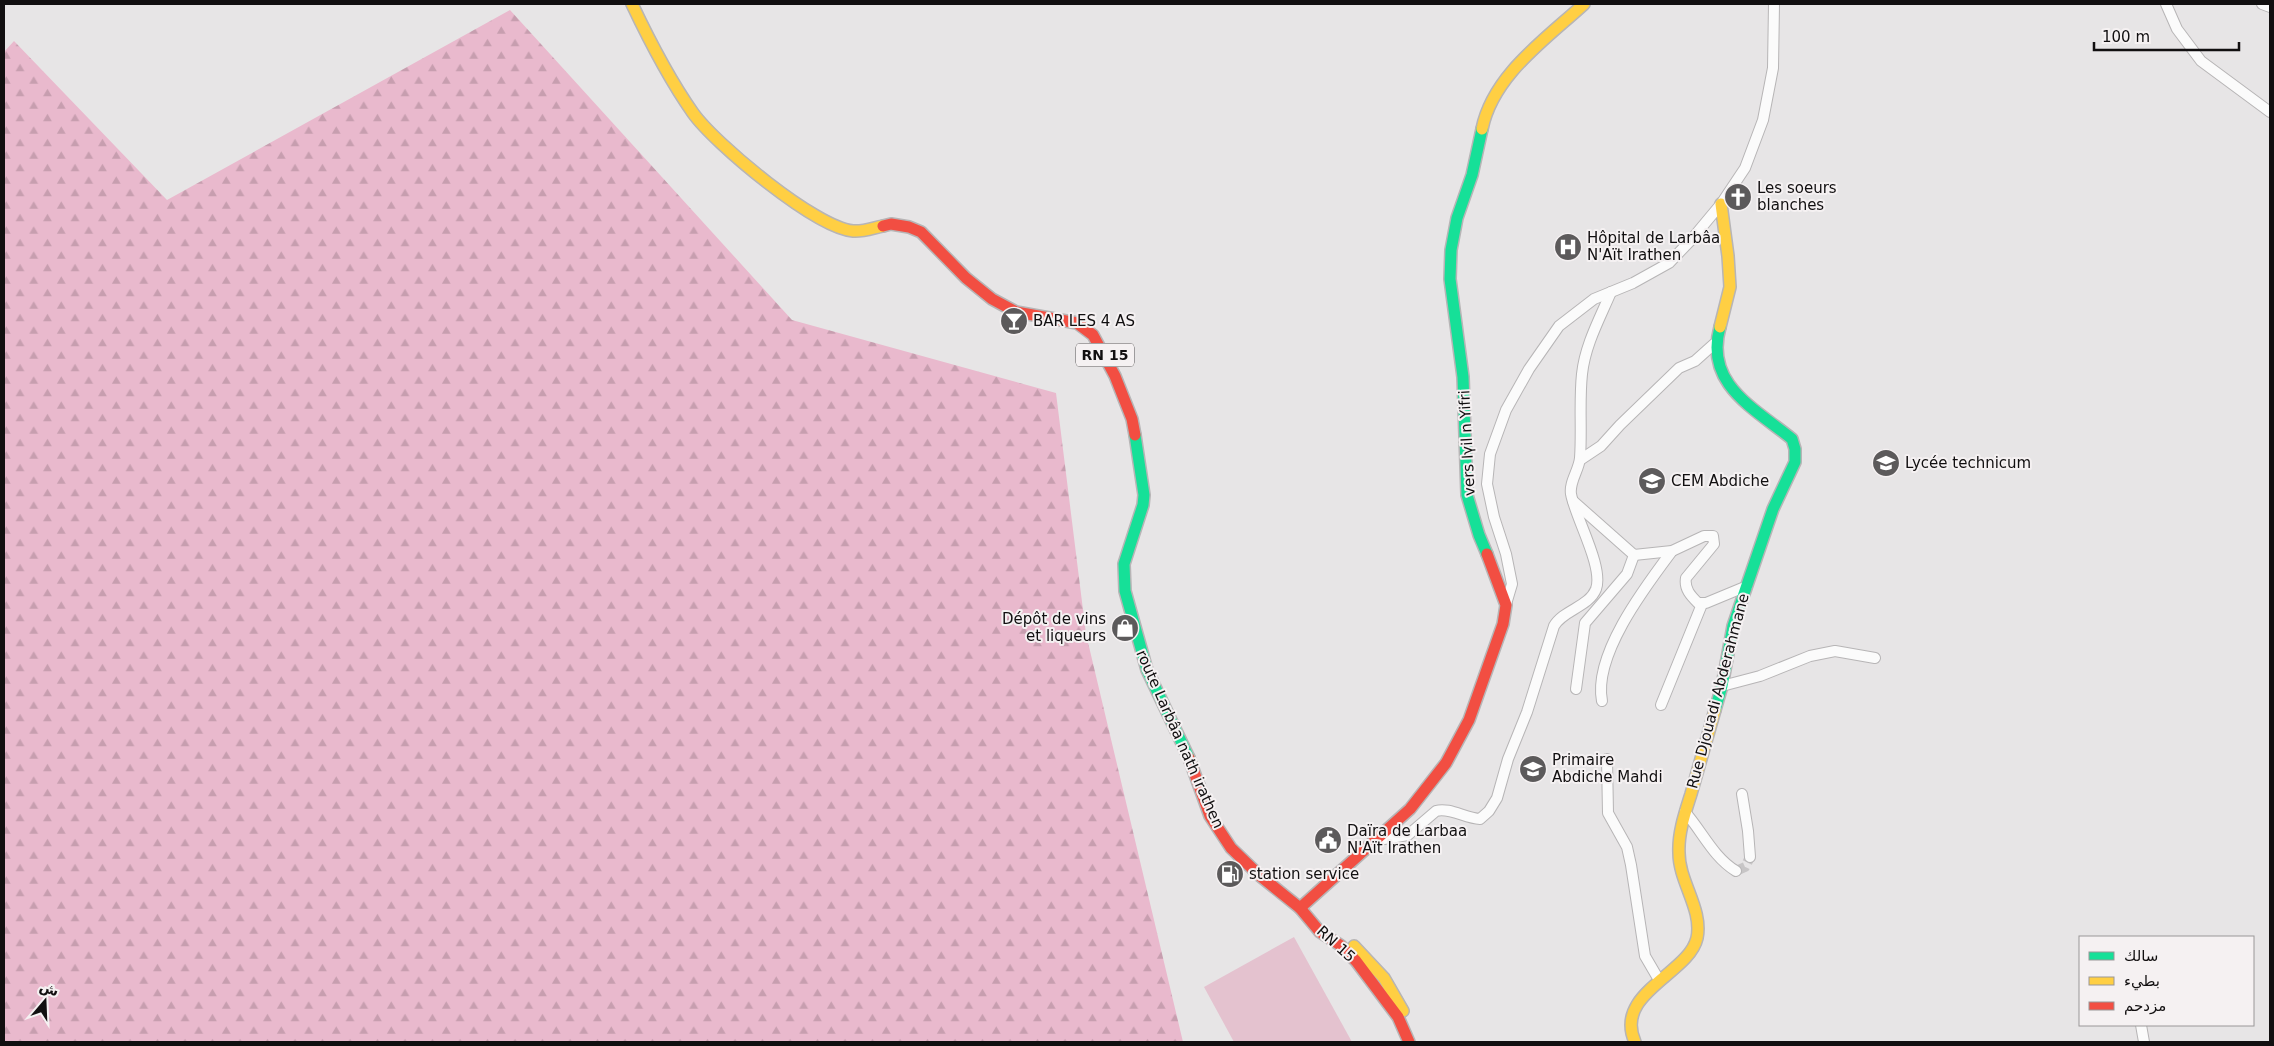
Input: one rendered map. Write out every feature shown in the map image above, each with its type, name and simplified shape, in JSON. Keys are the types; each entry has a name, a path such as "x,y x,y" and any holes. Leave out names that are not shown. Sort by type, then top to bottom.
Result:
{"main road":[{"name":"route Larbâa nath irathen","path":"632,4 659,60 694,115 728,151 754,173 815,216 841,228 853,231 867,230 891,224 908,226 921,232 966,278 992,299 1016,312 1026,315 1074,322 1093,335 1103,350 1132,419 1144,495 1143,506 1124,564 1123,578 1137,640 1147,670 1189,757 1210,816 1219,832 1231,848 1254,870 1304,912"},
{"name":"vers Iγil n Yifri","path":"1304,912 1410,809 1446,763 1469,720 1503,624 1506,605 1495,571 1479,535 1468,495 1464,377 1450,279 1451,250 1457,218 1472,175 1484,117 1500,86 1517,65 1584,4"},
{"name":"Rue Djouadi Abderahmane","path":"1635,1042 1631,1036 1632,1018 1645,993 1685,961 1694,946 1699,929 1679,860 1679,836 1722,686 1733,626 1773,509 1792,473 1795,462 1795,450 1792,439 1732,388 1720,373 1716,360 1714,344 1730,290 1730,272 1721,204"},
{"name":"RN 15","path":"1304,912 1320,932 1340,946 1356,961 1398,1017 1409,1042"},
{"name":"RN 15","path":"1304,912 1341,933 1371,963 1384,978 1401,1006 1417,1042"}],"street":[{"path":"1506,605 1512,584 1487,484 1490,454 1506,410 1558,326 1594,299 1633,282 1668,263 1691,240 1721,204 1745,168 1763,120 1773,68 1774,4"},
{"path":"2166,4 2177,30 2201,62 2270,112"},
{"path":"2262,4 2270,7"},
{"path":"1378,840 1408,836 1436,811 1442,810 1468,818 1480,818 1489,811 1497,798 1508,759 1527,712 1554,626 1558,618 1587,599 1596,589 1597,580 1593,559 1573,500 1571,487 1580,460 1582,374 1592,336 1611,292"},
{"path":"1580,460 1601,446 1679,368 1695,361 1714,344"},
{"path":"1573,500 1634,555 1672,551 1704,536 1709,535 1715,538 1714,544 1686,578 1686,588 1702,604"},
{"path":"1602,701 1599,688 1602,674 1624,620 1672,551"},
{"path":"1576,688 1585,623 1627,574 1634,555"},
{"path":"1661,705 1702,604 1747,586"},
{"path":"1722,686 1760,676 1810,656 1835,651 1875,658"},
{"path":"1607,759 1608,813 1627,847 1645,956 1659,980"},
{"path":"1742,794 1750,857"},
{"path":"1685,812 1710,847 1736,871"},
{"path":"2141,1026 2144,1042"}],"green space":[{"path":"510,10 792,320 1056,393 1086,634 1183,1042 4,1042 4,52 14,41 167,200"}],"shaded area":[{"path":"1294,937 1352,1042 1234,1042 1204,987"}],"tunnel":[{"path":"1736,871 1745,867 1750,857"}],"traffic: fast":[{"path":"1482,129 1472,175 1457,218 1451,250 1450,279 1463,377 1467,495 1487,554"},
{"path":"1715,710 1722,686 1733,626 1773,509 1795,462 1795,449 1792,439 1748,405 1726,379 1719,364 1717,347 1720,327"},
{"path":"1135,435 1144,495 1143,505 1124,564 1125,591 1147,670 1189,758"}],"traffic: slow":[{"path":"632,4 676,87 693,113 722,144 767,182 815,216 836,226 853,231 883,226"},
{"path":"1482,129 1488,110 1497,92 1509,75 1523,59 1584,4"},
{"path":"1720,327 1730,287 1721,204"},
{"path":"1635,1042 1631,1025 1634,1010 1643,997 1681,963 1691,951 1697,938 1697,917 1680,864 1679,846 1684,816 1715,710"},
{"path":"1354,946 1384,978 1403,1011"}],"traffic: jam":[{"path":"883,226 891,224 909,227 921,232 966,278 992,299 1016,312 1077,323 1093,335 1115,376 1132,419 1135,435"},
{"path":"1300,908 1410,809 1446,763 1469,720 1503,624 1506,605 1487,554"},
{"path":"1189,758 1210,816 1231,848 1259,875 1300,908 1320,932 1340,945 1356,961 1398,1017 1409,1042"}],"place":[{"name":"Les soeurs blanches","path":"1738,197"},
{"name":"Hôpital de Larbâa N'Aït Irathen","path":"1568,247"},
{"name":"BAR LES 4 AS","path":"1014,321"},
{"name":"Lycée technicum","path":"1886,463"},
{"name":"CEM Abdiche","path":"1652,481"},
{"name":"Dépôt de vins et liqueurs","path":"1125,628"},
{"name":"Primaire Abdiche Mahdi","path":"1533,769"},
{"name":"Daïra de Larbaa N'Aït Irathen","path":"1328,840"},
{"name":"station service","path":"1230,874"}]}
